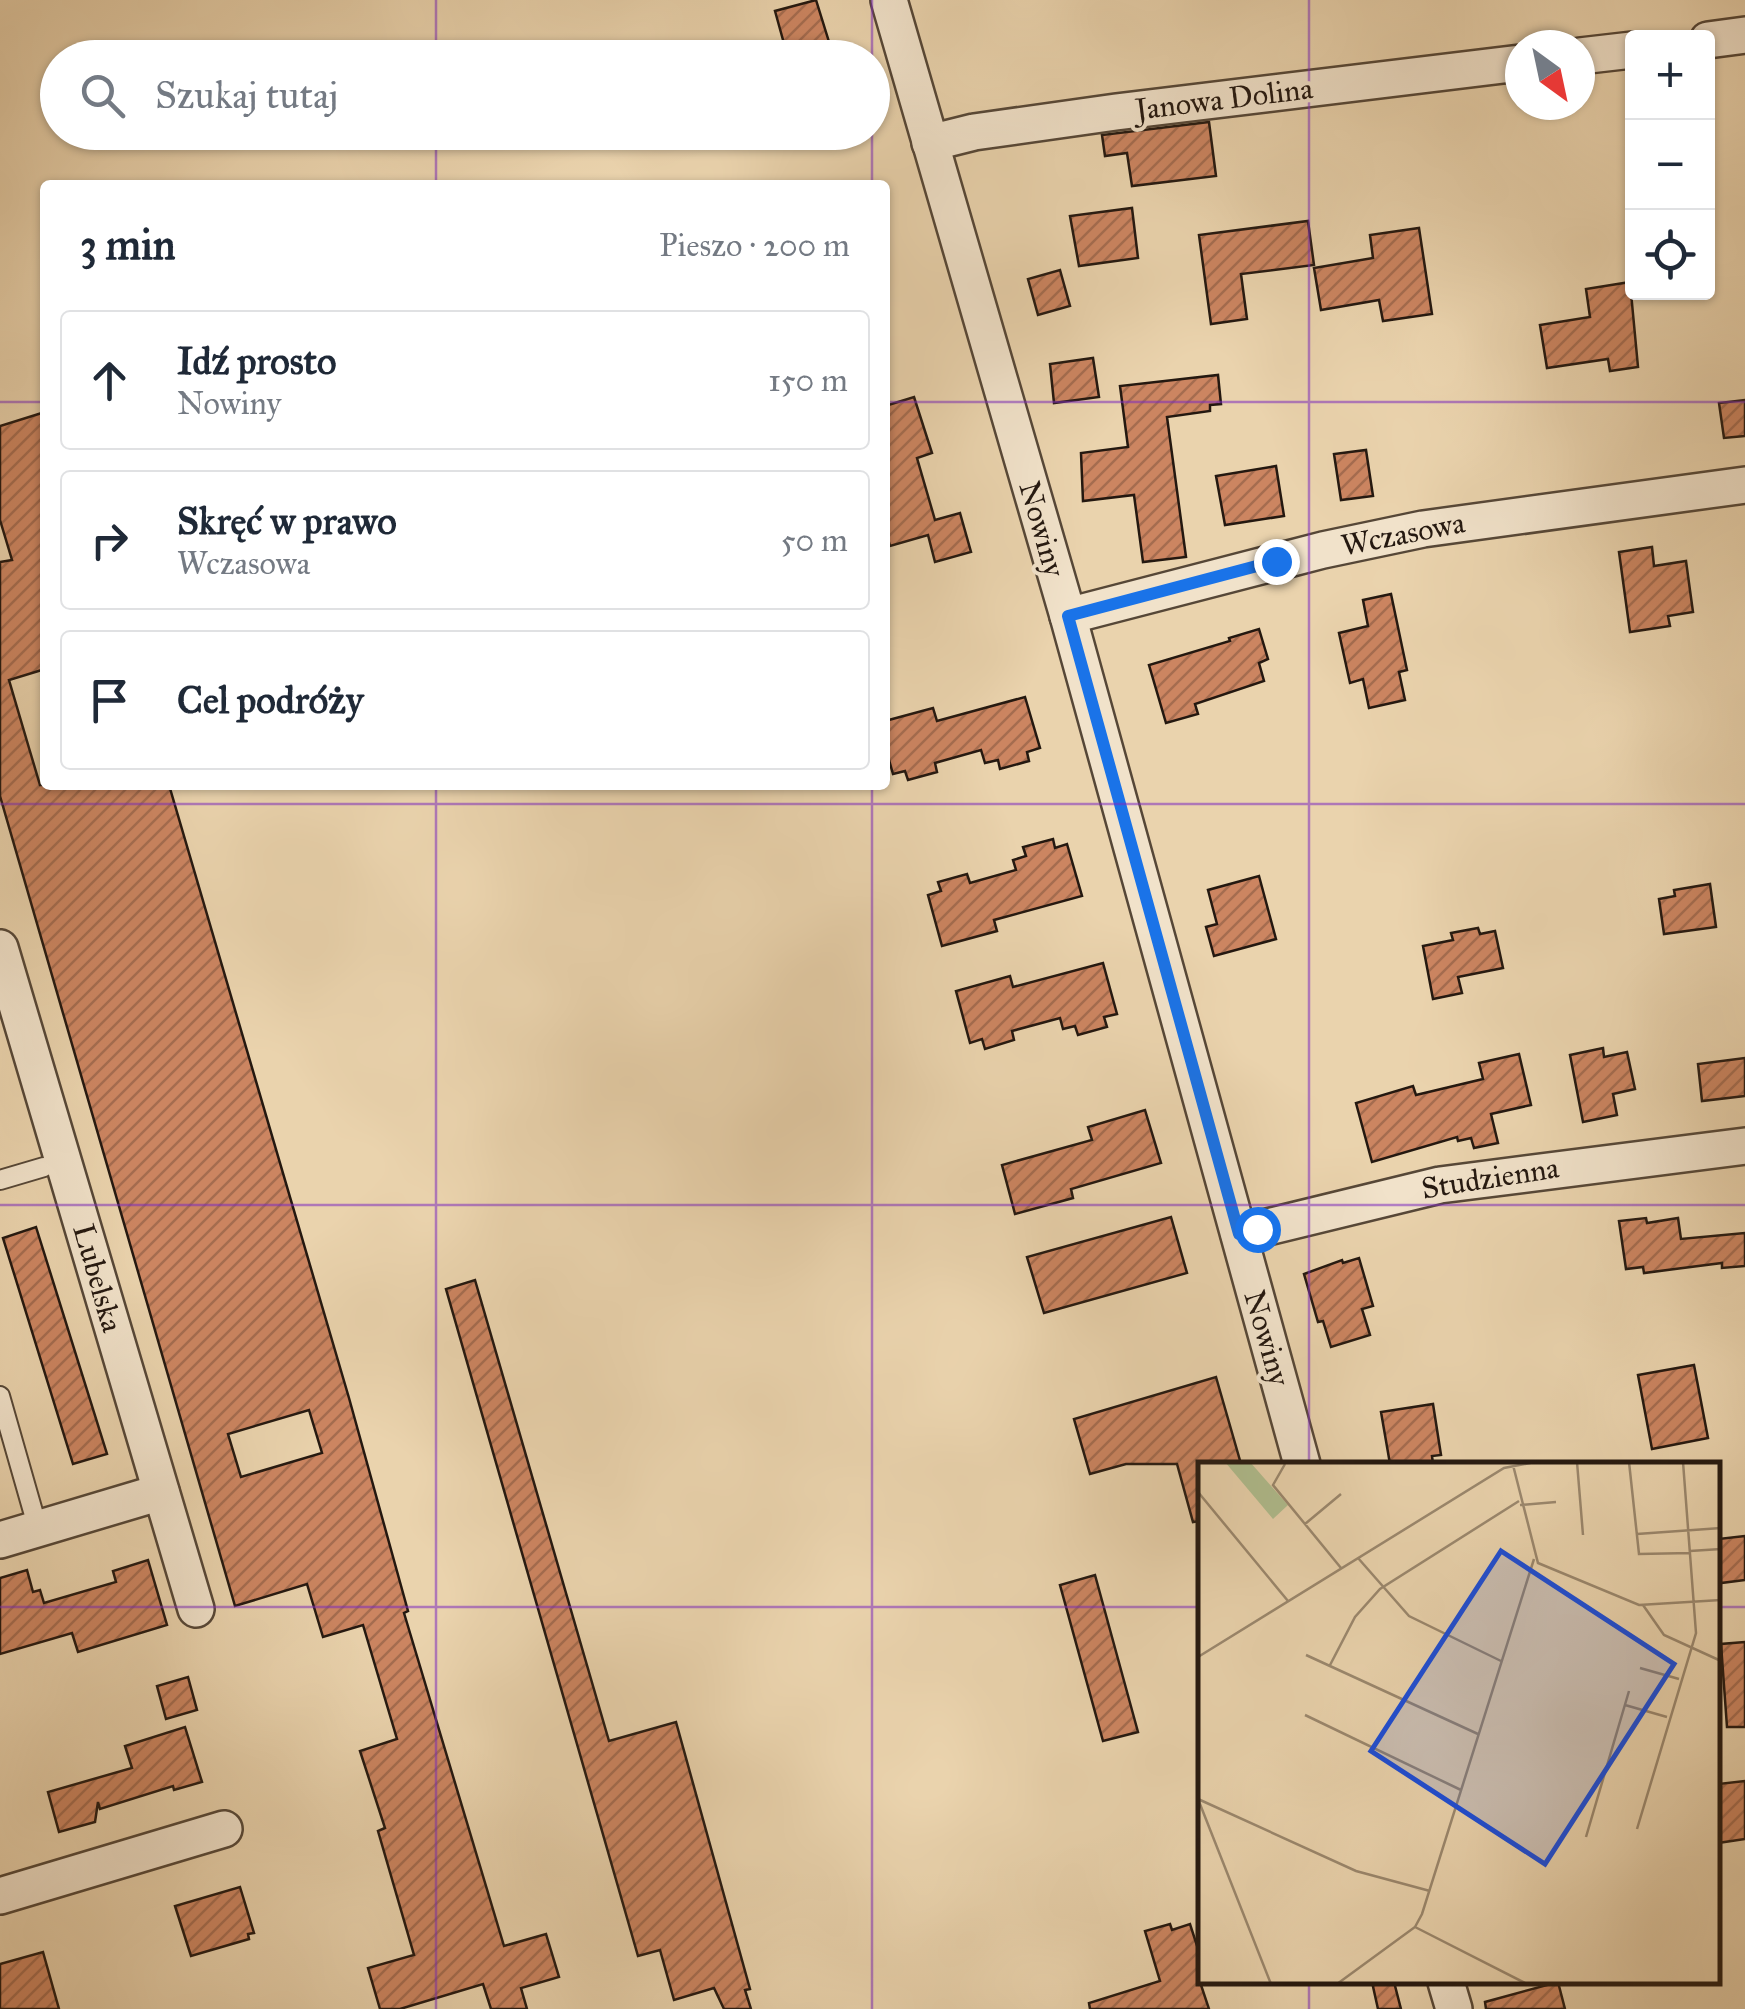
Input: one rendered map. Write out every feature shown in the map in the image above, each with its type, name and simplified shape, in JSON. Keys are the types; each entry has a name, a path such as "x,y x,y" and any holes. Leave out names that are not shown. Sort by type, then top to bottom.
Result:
{"street":[{"name":"Nowiny","path":"889,0 1068,616 1301,1462"},
{"path":"1715,39 1745,35"},
{"path":"1595,54 1625,51"},
{"name":"Janowa Dolina","path":"930,143 974,132 1116,112 1505,65"},
{"name":"Wczasowa","path":"1068,616 1323,550 1423,529 1745,485"},
{"name":"Lubelska","path":"0,948 196,1609"},
{"name":"Studzienna","path":"1239,1234 1440,1184 1745,1146"},
{"path":"0,1540 161,1492"},
{"path":"0,1896 224,1829"},
{"path":"1447,1984 1454,2009"}],"lane":[{"path":"0,1180 44,1167"},
{"path":"0,1396 38,1529"}],"building":[{"path":"816,0 828,40 783,40 775,11"},
{"path":"1209,122 1216,176 1132,186 1127,153 1105,156 1102,135"},
{"path":"1132,208 1138,258 1079,266 1070,216"},
{"path":"1308,221 1314,265 1241,274 1247,319 1211,324 1199,235"},
{"path":"1419,228 1432,314 1383,321 1379,300 1321,310 1314,268 1373,258 1370,235"},
{"path":"1060,270 1070,306 1038,315 1028,279"},
{"path":"1625,283 1625,300 1632,300 1638,367 1610,371 1608,359 1547,368 1540,325 1590,317 1586,289"},
{"path":"1093,358 1099,397 1054,403 1050,364"},
{"path":"1218,375 1221,404 1210,405 1210,411 1167,417 1186,557 1143,562 1134,495 1083,501 1081,453 1128,447 1120,386"},
{"path":"914,397 932,453 917,458 935,520 960,513 971,552 935,562 928,535 890,546 890,404"},
{"path":"1745,400 1745,436 1724,438 1719,403"},
{"path":"40,414 40,671 9,680 40,790 170,790 349,1398 408,1611 404,1613 504,1946 546,1934 559,1977 521,1988 527,2009 491,2009 483,1984 400,2009 380,2009 368,1968 414,1955 378,1831 385,1828 360,1751 397,1739 363,1625 323,1637 307,1584 235,1606 0,796 0,562 12,560 0,520 0,426","holes":["309,1410 322,1453 241,1477 228,1434"]},
{"path":"1366,450 1373,496 1341,500 1334,454"},
{"path":"1276,466 1284,516 1225,525 1216,476"},
{"path":"1652,547 1654,566 1686,561 1693,612 1668,616 1670,626 1630,632 1619,552"},
{"path":"1391,594 1407,670 1399,672 1405,700 1369,708 1363,679 1350,683 1339,633 1368,626 1363,600"},
{"path":"1259,629 1268,659 1259,663 1264,681 1195,704 1198,714 1166,723 1149,665"},
{"path":"1025,697 1040,748 1027,752 1029,761 1000,769 998,760 985,763 981,750 935,763 937,772 908,780 905,771 893,774 890,720 933,708 937,721"},
{"path":"1053,839 1055,848 1067,844 1082,896 994,920 997,931 942,946 928,895 941,891 938,882 967,874 970,883 1016,870 1013,860 1026,856 1023,847"},
{"path":"1259,876 1276,939 1214,956 1206,927 1217,924 1208,890"},
{"path":"1710,884 1716,927 1664,934 1659,899 1675,896 1674,890"},
{"path":"1478,928 1480,934 1495,931 1503,968 1458,977 1462,993 1433,999 1423,946 1453,940 1451,933"},
{"path":"1103,963 1117,1014 1104,1017 1107,1027 1078,1035 1075,1026 1063,1029 1060,1018 1012,1031 1014,1040 985,1049 982,1039 970,1043 956,991 1010,976 1013,987"},
{"path":"1603,1048 1604,1057 1627,1052 1635,1089 1613,1094 1617,1115 1583,1122 1570,1055"},
{"path":"1519,1054 1531,1105 1491,1114 1498,1143 1474,1148 1471,1138 1458,1141 1457,1137 1372,1162 1356,1103 1413,1086 1416,1095 1483,1079 1479,1063"},
{"path":"1745,1058 1745,1096 1702,1101 1698,1064"},
{"path":"1145,1110 1161,1163 1071,1189 1073,1198 1015,1214 1002,1165 1092,1140 1088,1127"},
{"path":"1171,1217 1187,1273 1044,1313 1027,1257"},
{"path":"1646,1218 1647,1223 1678,1218 1681,1239 1745,1233 1745,1266 1722,1268 1722,1263 1644,1273 1643,1267 1626,1269 1619,1221"},
{"path":"36,1227 107,1454 73,1464 3,1238"},
{"path":"1359,1258 1373,1306 1362,1309 1370,1335 1331,1347 1323,1321 1318,1322 1304,1274"},
{"path":"475,1280 609,1741 676,1722 750,1989 745,1990 751,2009 724,2009 714,1988 674,2000 660,1950 638,1956 446,1289"},
{"path":"1694,1365 1708,1438 1652,1449 1638,1375"},
{"path":"1216,1377 1240,1462 1198,1462 1198,1521 1193,1522 1177,1464 1126,1464 1090,1474 1074,1419"},
{"path":"1433,1404 1441,1455 1432,1456 1433,1462 1390,1462 1381,1412"},
{"path":"1745,1536 1745,1580 1721,1583 1720,1539"},
{"path":"148,1560 167,1625 78,1652 72,1633 0,1654 0,1578 27,1570 33,1592 40,1590 44,1603 116,1582 113,1571"},
{"path":"1095,1575 1138,1732 1103,1741 1060,1585"},
{"path":"1745,1642 1745,1727 1727,1727 1721,1644"},
{"path":"188,1677 197,1710 166,1719 157,1686"},
{"path":"185,1727 202,1782 174,1790 173,1786 100,1809 98,1802 95,1822 59,1832 48,1792 132,1768 125,1746"},
{"path":"1745,1781 1745,1839 1720,1843 1720,1784"},
{"path":"240,1887 254,1933 248,1934 249,1939 191,1956 175,1906"},
{"path":"1170,1924 1172,1930 1190,1924 1198,1949 1198,1984 1209,2009 1090,2009 1089,2003 1160,1981 1145,1931"},
{"path":"43,1952 59,2009 0,2009 0,1964"},
{"path":"1372,1984 1395,1984 1401,2009 1378,2009"},
{"path":"1559,1984 1565,2009 1486,2009 1485,2002"}],"route":[{"path":"1257,1229 1239,1234 1068,616 1276,561"}]}
